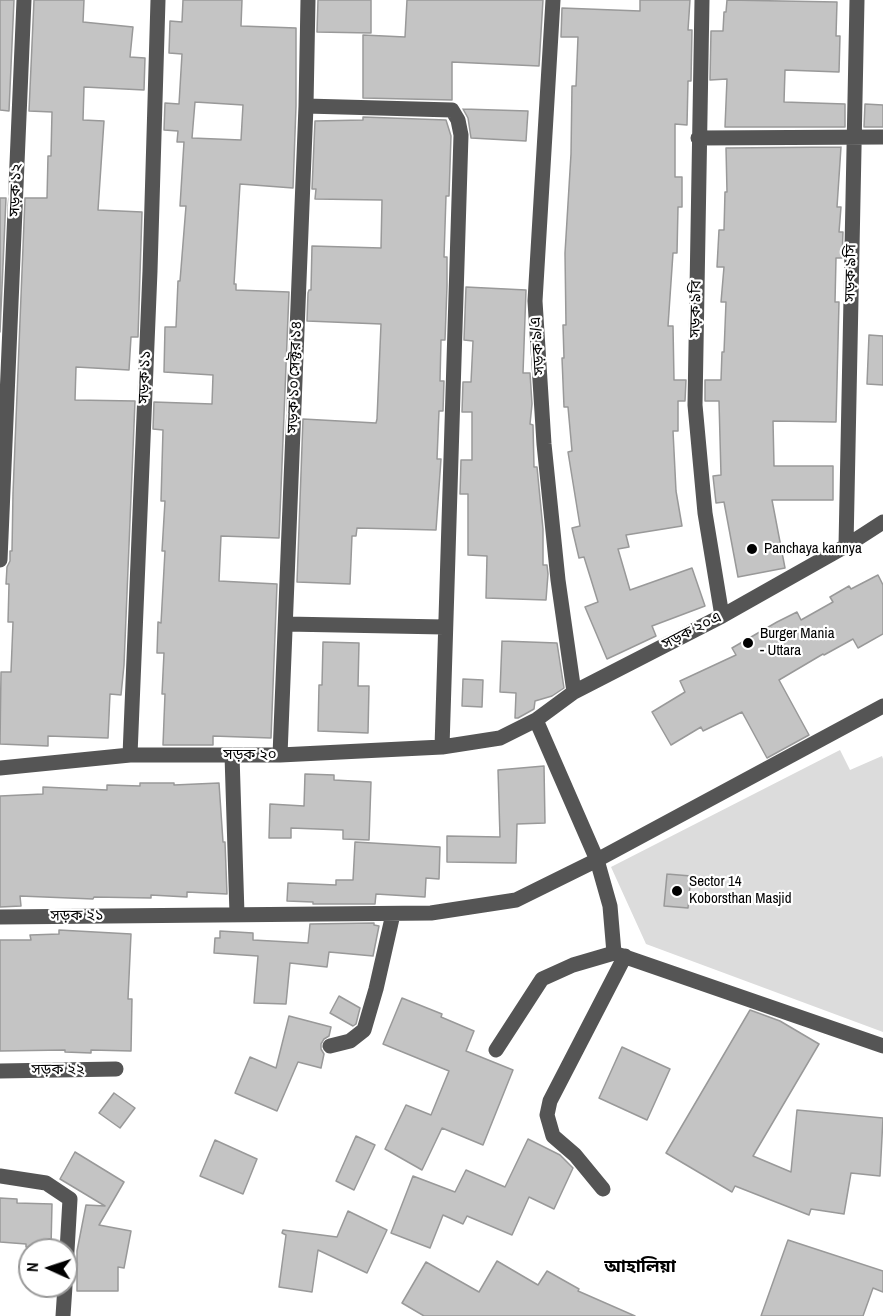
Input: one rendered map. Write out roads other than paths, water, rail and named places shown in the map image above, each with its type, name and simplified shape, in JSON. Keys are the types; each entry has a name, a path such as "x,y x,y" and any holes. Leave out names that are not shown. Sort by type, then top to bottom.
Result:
{"street":[{"name":"সড়ক ১২","path":"0,560 24,0"},
{"name":"সড়ক ১১","path":"130,755 150,271 158,0"},
{"name":"সড়ক ১০ সেক্টর ১৪","path":"280,754 306,106 308,0"},
{"name":"সড়ক ৯/এ","path":"553,0 535,300 544,444 558,580 574,692"},
{"name":"সড়ক ৯বি","path":"702,0 695,405 705,513 722,616"},
{"name":"সড়ক ৯সি","path":"846,546 857,0"},
{"path":"306,106 442,109 452,110 458,120 461,135 442,747"},
{"path":"698,138 883,137"},
{"name":"সড়ক ২০এ","path":"500,738 536,720 574,692 722,616 846,546 883,522"},
{"path":"286,624 444,627"},
{"name":"সড়ক ২১","path":"0,917 431,913 516,900 597,860 883,706"},
{"path":"536,720 597,860 610,906 619,955 550,1101 547,1115 553,1136 575,1155 603,1189"},
{"name":"সড়ক ২০","path":"0,768 130,755 280,754 442,747 500,738"},
{"path":"232,755 237,914"},
{"path":"330,1046 350,1041 364,1030 393,914"},
{"path":"496,1050 542,979 573,965 619,955 883,1047"},
{"name":"সড়ক ২২","path":"0,1071 116,1069"},
{"path":"0,1176 46,1183 70,1199 68,1238"},
{"path":"63,1316 64,1298"}],"place":[{"name":"Panchaya kannya","path":"752,549"},
{"name":"Burger Mania - Uttara","path":"748,643"},
{"name":"Sector 14 Koborsthan Masjid","path":"677,891"}],"district":[{"name":"আহালিয়া","path":"640,1267"}]}
